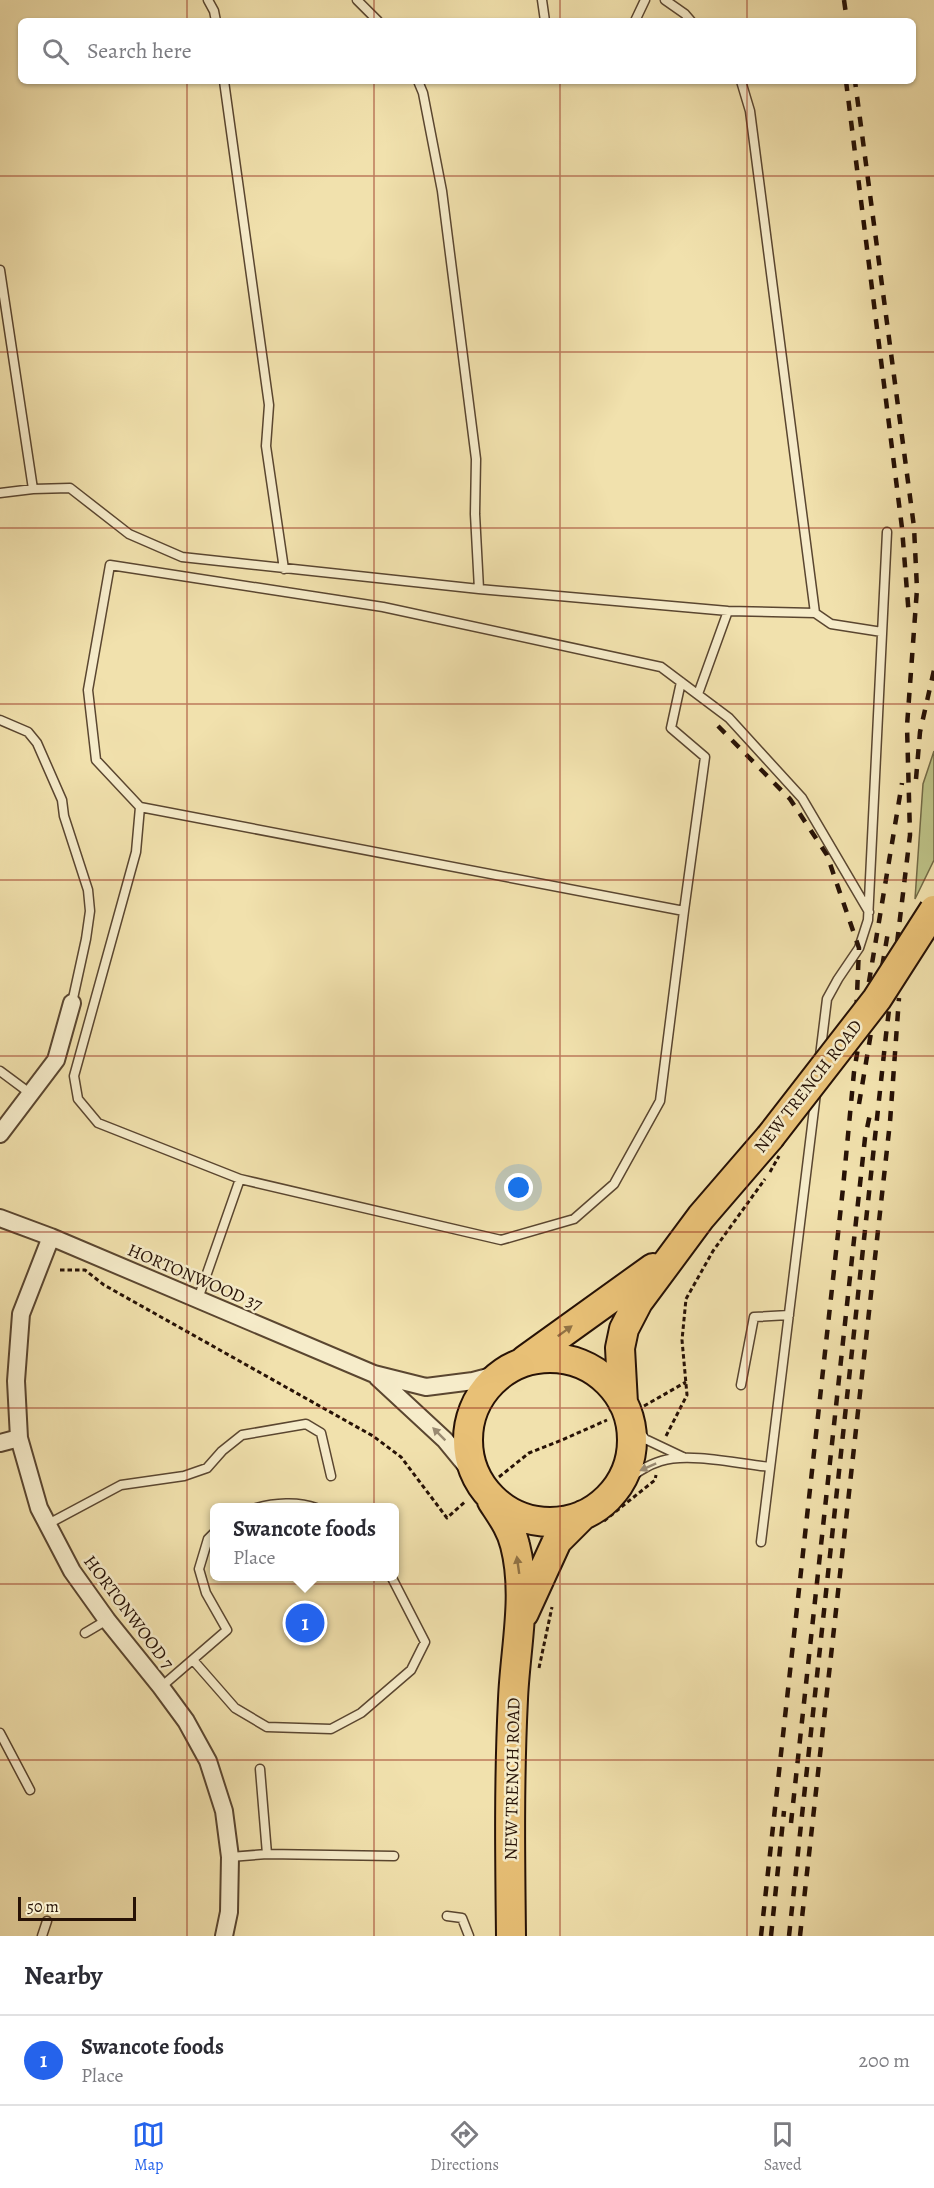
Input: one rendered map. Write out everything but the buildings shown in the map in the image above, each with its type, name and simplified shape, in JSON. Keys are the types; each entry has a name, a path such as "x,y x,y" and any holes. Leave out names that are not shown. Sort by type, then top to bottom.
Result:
{"highway":[{"name":"NEW TRENCH ROAD","path":"617,1487 630,1456 632,1434 625,1412 620,1348 624,1329 638,1302 672,1254 770,1137 877,999 934,910"},
{"name":"NEW TRENCH ROAD","path":"511,1936 511,1744 520,1580 515,1544 506,1522 482,1486 470,1461 469,1426 475,1407 485,1390 510,1369 672,1254"},
{"path":"510,1369 534,1360 557,1359 585,1366 611,1385 625,1412"},
{"path":"482,1486 501,1506 528,1519 545,1522 592,1519 617,1487"},
{"name":"NEW TRENCH ROAD","path":"519,1623 557,1541 592,1519"}],"street":[{"path":"0,1134 56,1060 72,1003"},
{"name":"HORTONWOOD 37","path":"0,1218 51,1237 374,1374 426,1387 473,1381 510,1369"},
{"name":"HORTONWOOD 7","path":"51,1237 21,1314 16,1381 19,1438 39,1508 72,1571 186,1721 208,1761 224,1811 230,1857 229,1912 224,1936"},
{"name":"HORTONWOOD 37","path":"374,1374 446,1440 482,1486"},
{"path":"0,1443 19,1438"}],"lane":[{"path":"208,0 215,18"},
{"path":"357,0 375,18"},
{"path":"542,0 545,18"},
{"path":"636,18 645,0"},
{"path":"665,0 688,18"},
{"path":"224,84 269,405 266,446 284,569"},
{"path":"419,84 442,191 476,459 478,589"},
{"path":"742,84 750,111 815,613"},
{"path":"0,270 33,489"},
{"path":"0,493 70,488 129,534 182,557 478,589 728,611 815,613 831,624 882,632"},
{"path":"761,1542 827,999 859,948 869,912 887,532"},
{"path":"684,911 140,807 96,760 88,690 110,565 383,607 661,667 729,718 802,798 869,912"},
{"path":"698,694 728,611"},
{"path":"140,807 136,852 74,1076 78,1099 98,1123 240,1179 501,1240 574,1219 614,1184 660,1101 705,757 671,728 681,682"},
{"path":"0,720 28,732 37,743 62,800 64,816 88,890 90,911 72,1003"},
{"path":"0,1071 31,1094"},
{"path":"198,1299 240,1179"},
{"path":"741,1385 754,1317 789,1315"},
{"path":"625,1412 645,1439 684,1457 770,1467"},
{"path":"48,1524 121,1485 184,1476 207,1468 222,1451 242,1435 306,1424 321,1433 331,1476"},
{"path":"617,1487 640,1470 660,1462 684,1457"},
{"path":"161,1687 227,1630 206,1593 198,1569 210,1537"},
{"path":"193,1660 235,1708 267,1727 331,1729 361,1713 411,1670 424,1642 394,1581"},
{"path":"85,1633 107,1620"},
{"path":"0,1733 30,1790"},
{"path":"260,1768 267,1854"},
{"path":"230,1857 267,1854 394,1856"},
{"path":"447,1917 462,1918 469,1936"},
{"path":"42,1936 47,1921"}],"path":[{"path":"663,1449 667,1435 687,1395 682,1340 686,1299 712,1251 770,1172"},
{"path":"60,1270 85,1270 104,1285 374,1436 401,1457 447,1518 482,1486 529,1453 625,1412 686,1382"},
{"path":"592,1519 655,1480 660,1462"},
{"path":"538,1672 552,1607"}],"green space":[{"path":"934,751 934,860 915,899 923,784"}],"railway":[{"path":"844,0 847,18"},
{"path":"846,84 902,528 909,617"},
{"path":"789,1936 886,1035 910,835 907,726 917,589 914,527 855,84"},
{"path":"916,779 920,732 934,670"},
{"path":"718,726 790,799 827,855 859,948 856,1018"},
{"path":"761,1936 854,1072 902,783"},
{"path":"859,1104 888,932"},
{"path":"800,1936 890,1122 899,998"},
{"path":"791,1823 865,1138 870,1114"},
{"path":"771,1936 784,1811"}],"place":[{"name":"Swancote foods","path":"305,1623"}]}
